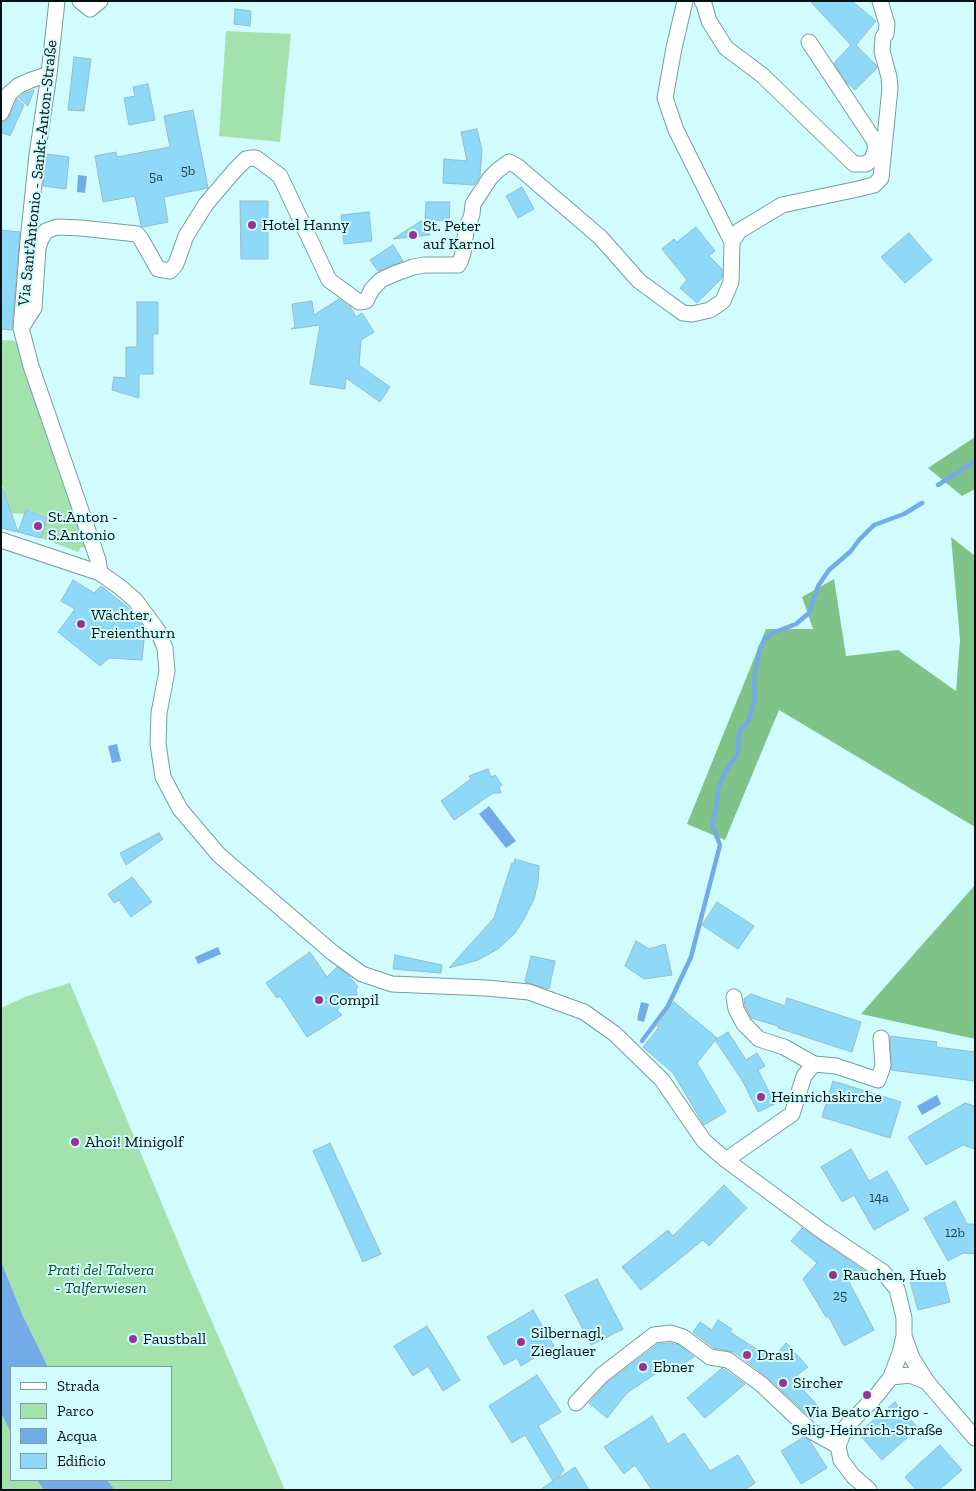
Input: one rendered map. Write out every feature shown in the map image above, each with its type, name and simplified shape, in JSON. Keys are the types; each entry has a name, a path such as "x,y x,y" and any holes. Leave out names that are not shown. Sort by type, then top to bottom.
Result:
{"street":[{"name":"Via Sant'Antonio - Sankt-Anton-Straße","path":"57,1 37,155 22,328 32,366 98,560 100,573"},
{"path":"80,1 90,9 100,1"},
{"path":"22,328 34,308 38,248 46,231 57,227 137,234 158,269 170,271 176,264 186,236 206,204 235,170 246,160 252,158 256,158 280,176 329,280 359,302 366,301 372,289 381,280 394,274 424,265 458,265 463,253 466,230 472,214 473,204 490,178 509,162 517,166 600,237 639,280 683,313 692,314 710,310 723,301 731,282 732,242 676,130 666,98 674,48 685,1"},
{"path":"702,1 709,22 726,48 762,76 854,164 866,164 880,149"},
{"path":"732,242 739,231 782,205 874,185 881,178 880,149 889,77 882,51 883,37 886,34 887,24 880,1"},
{"path":"809,42 880,149"},
{"path":"1,113 9,94 18,86 49,74"},
{"path":"1,540 100,573 136,601 158,631 165,648 167,671 159,713 158,744 163,777 180,809 220,856 333,953 362,974 392,984 529,992 584,1012 614,1034 662,1080 704,1141 726,1160 822,1231 883,1272 897,1288 904,1318 904,1336 891,1377 877,1395 845,1428 838,1446 841,1460 853,1476 869,1490"},
{"path":"734,996 736,1009 744,1024 759,1039 784,1047 814,1064 836,1066 878,1080 883,1066 881,1038"},
{"path":"726,1160 792,1114 804,1076 814,1064"},
{"path":"576,1403 602,1375 654,1335 671,1333 683,1337 710,1357 728,1360 761,1384 811,1430 838,1446"},
{"path":"904,1336 912,1358 927,1382 975,1438"},
{"path":"891,1377 910,1375 927,1382"}],"green space":[{"path":"226,31 291,34 280,142 219,136"},
{"path":"1,340 20,341 86,548 81,547 78,552 41,538 47,517 27,510 25,514 9,513 9,505 1,482"},
{"path":"975,437 975,489 962,496 928,468"},
{"path":"951,537 975,556 975,827 779,710 725,840 687,824 766,629 813,629 802,597 834,579 846,656 898,650 956,691 960,640"},
{"path":"975,885 975,1039 861,1014"},
{"name":"Prati del Talvera - Talferwiesen","path":"70,983 187,1264 285,1490 115,1490 108,1481 172,1481 172,1366 48,1366 23,1316 1,1261 1,1008 27,996"},
{"path":"1,1413 10,1431 10,1481 38,1481 44,1490 1,1490"}],"water":[{"path":"78,175 87,176 85,193 77,192"},
{"path":"117,744 121,761 112,763 108,746"},
{"path":"489,806 516,841 506,848 479,814"},
{"path":"218,947 221,954 198,964 195,957"},
{"path":"641,1002 649,1004 644,1022 637,1020"},
{"path":"937,1095 941,1104 922,1115 917,1106"},
{"path":"1,1261 23,1316 48,1366 10,1366 10,1431 1,1413"},
{"path":"38,1481 108,1481 115,1490 44,1490"}],"building":[{"path":"810,1 852,1 876,21 856,45 877,68 855,90 847,83 834,63 851,45"},
{"path":"235,9 251,11 250,26 234,24"},
{"path":"74,57 91,59 84,111 68,110"},
{"path":"148,84 155,120 129,125 124,98 135,96 133,87"},
{"path":"34,90 28,106 19,98 23,94"},
{"path":"17,99 24,105 10,136 1,132 1,122 6,121 9,117"},
{"path":"193,110 208,188 164,197 168,222 143,227 141,226 135,196 103,202 95,156 116,152 117,157 170,147 164,116"},
{"path":"477,129 482,150 480,176 474,185 443,183 444,159 467,161 461,132"},
{"path":"47,154 69,157 66,189 43,186"},
{"path":"522,187 534,209 518,218 506,196"},
{"path":"240,201 268,201 268,259 241,259"},
{"path":"426,202 450,202 449,221 425,220"},
{"path":"369,212 372,241 344,244 341,215"},
{"name":"St. Peter auf Karnol","path":"421,221 430,235 393,239"},
{"path":"696,227 715,251 709,256 722,269 722,278 697,303 680,288 687,280 662,249 674,239 677,242"},
{"path":"1,230 20,232 12,330 1,329"},
{"path":"909,233 932,260 905,283 881,257"},
{"path":"393,245 403,261 378,271 370,260"},
{"path":"339,299 351,308 356,317 362,313 374,332 361,340 359,365 390,387 380,402 346,378 345,389 310,384 320,325 291,329 295,327 292,304 312,301 314,315"},
{"path":"137,302 158,302 158,334 153,334 153,374 139,374 139,398 112,390 114,377 126,378 126,347 137,347"},
{"path":"1,489 3,489 18,532 1,528"},
{"path":"26,510 47,518 41,538 18,532"},
{"name":"Wächter, Freienthurn","path":"73,580 94,593 101,586 130,609 144,628 142,660 109,658 100,666 58,632 75,609 61,601"},
{"path":"488,769 491,777 495,775 502,785 499,787 501,793 493,793 454,820 441,801 471,779 469,776"},
{"path":"159,833 163,839 126,865 120,853"},
{"path":"515,859 539,866 534,899 524,919 515,933 498,949 478,960 449,968 494,918"},
{"path":"132,877 152,902 131,917 119,900 114,903 108,894"},
{"path":"717,902 754,926 738,949 702,925"},
{"path":"636,941 649,949 665,944 672,975 644,979 625,966"},
{"name":"Compil","path":"310,952 327,977 337,967 348,975 358,987 356,989 357,995 350,995 337,1010 342,1015 307,1037 280,996 277,998 266,983"},
{"path":"395,955 442,965 441,973 393,969"},
{"path":"531,956 555,961 549,989 525,982"},
{"path":"751,994 785,1006 787,998 861,1022 852,1052 751,1018 744,999"},
{"path":"674,1002 717,1038 697,1063 726,1112 704,1125 673,1073 643,1047 659,1027 656,1025"},
{"path":"728,1032 746,1060 757,1053 765,1066 758,1070 775,1104 758,1112 742,1080 715,1040"},
{"path":"890,1036 937,1042 936,1047 975,1052 975,1081 891,1070"},
{"path":"833,1081 901,1102 890,1138 822,1117"},
{"path":"965,1103 975,1106 975,1149 963,1145 926,1165 908,1137"},
{"path":"330,1143 381,1254 363,1262 313,1151"},
{"path":"851,1149 869,1181 887,1171 909,1210 874,1230 854,1195 842,1202 821,1167"},
{"path":"724,1185 747,1208 709,1246 703,1240 641,1290 622,1267 668,1230 673,1236"},
{"path":"955,1201 967,1224 975,1224 975,1254 963,1253 948,1261 924,1218"},
{"name":"Rauchen, Hueb","path":"802,1228 866,1272 849,1282 874,1330 844,1346 829,1317 826,1317 803,1279 817,1263 791,1241"},
{"path":"942,1272 950,1302 918,1310 910,1281"},
{"path":"597,1279 623,1329 591,1345 565,1295"},
{"name":"Silbernagl, Zieglauer","path":"533,1310 554,1346 521,1366 517,1358 504,1365 487,1337"},
{"path":"718,1320 732,1329 730,1332 772,1359 786,1343 808,1367 793,1378 824,1413 812,1419 767,1377 734,1352 714,1348 693,1332 700,1322 712,1330"},
{"path":"427,1326 460,1380 443,1391 428,1366 413,1376 394,1346"},
{"path":"670,1343 679,1345 694,1357 671,1371 667,1366 627,1393 607,1418 589,1403 608,1382 658,1344"},
{"path":"722,1368 745,1384 705,1418 687,1398"},
{"path":"537,1375 561,1412 538,1426 564,1470 557,1479 575,1467 589,1490 540,1490 553,1481 525,1435 512,1443 489,1406"},
{"path":"895,1402 918,1428 882,1460 858,1433"},
{"path":"652,1416 668,1444 684,1433 710,1471 738,1455 755,1483 744,1490 652,1490 635,1465 624,1474 604,1447"},
{"path":"804,1437 810,1441 827,1468 801,1484 781,1451"},
{"path":"940,1445 962,1470 939,1490 916,1490 905,1477"}],"waterway":[{"path":"938,485 975,461"},
{"path":"642,1041 668,1006 691,957 720,845 712,825 717,805 718,789 724,774 738,753 739,732 748,722 755,699 754,680 760,648 765,639 775,632 796,624 809,613 818,586 829,570 851,551 874,525 904,514 922,503"}],"place":[{"name":"Hotel Hanny","path":"252,225"},
{"name":"St. Peter auf Karnol","path":"413,235"},
{"name":"St.Anton - S.Antonio","path":"38,526"},
{"name":"Wächter, Freienthurn","path":"81,624"},
{"name":"Compil","path":"319,1000"},
{"name":"Heinrichskirche","path":"761,1097"},
{"name":"Ahoi! Minigolf","path":"75,1142"},
{"name":"Rauchen, Hueb","path":"833,1275"},
{"name":"Faustball","path":"133,1339"},
{"name":"Silbernagl, Zieglauer","path":"521,1342"},
{"name":"Drasl","path":"747,1355"},
{"name":"Ebner","path":"643,1367"},
{"name":"Sircher","path":"783,1383"},
{"name":"Via Beato Arrigo - Selig-Heinrich-Straße","path":"867,1395"}]}
